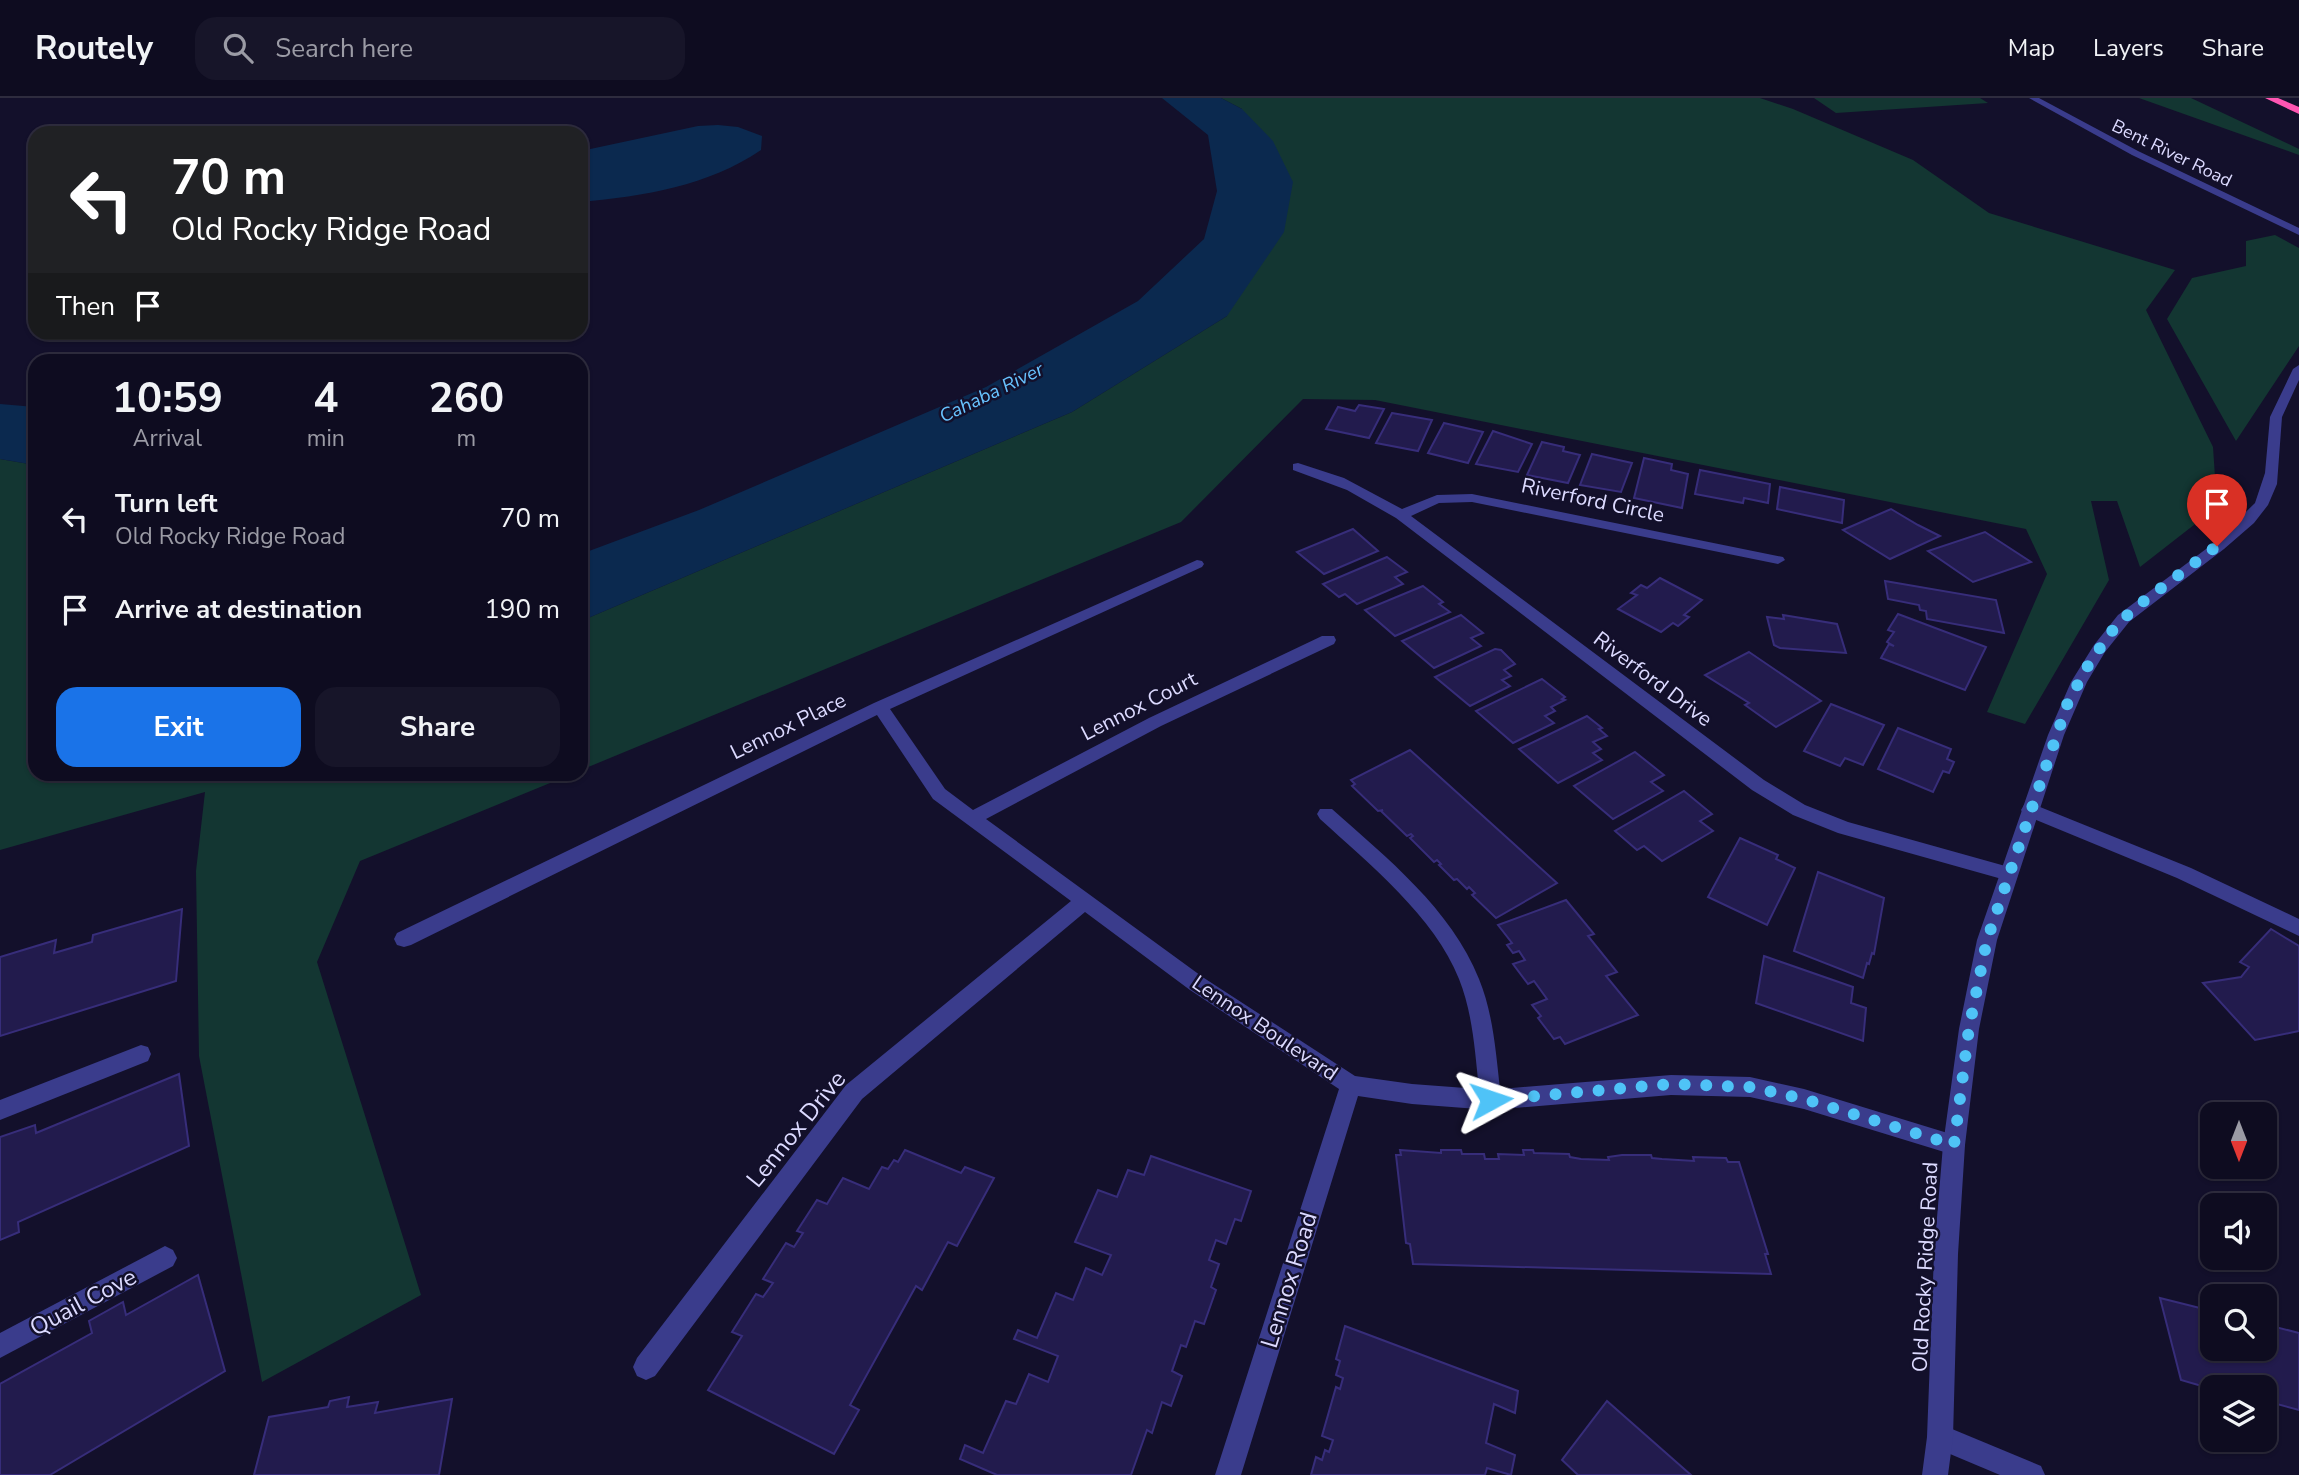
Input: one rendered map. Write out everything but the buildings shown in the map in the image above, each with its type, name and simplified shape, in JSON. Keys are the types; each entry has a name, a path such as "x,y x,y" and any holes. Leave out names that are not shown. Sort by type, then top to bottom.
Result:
{"highway":[{"path":"2270,98 2299,111"}],"street":[{"name":"Bent River Road","path":"2033,98 2135,153 2299,232"},
{"name":"Old Rocky Ridge Road","path":"1934,1475 1940,1437 1946,1254 1954,1145 1969,1028 1987,940 2068,702 2090,662 2115,627 2136,607 2247,521 2262,504 2271,478 2276,415 2299,369"},
{"name":"Riverford Drive","path":"1298,467 1325,474 1359,488 1401,515 1758,785 1798,810 1844,828 2009,874"},
{"name":"Riverford Circle","path":"1401,515 1437,499 1472,498 1778,560"},
{"name":"Lennox Place","path":"404,939 880,707 1197,564"},
{"name":"Lennox Court","path":"972,818 1155,722 1328,640"},
{"name":"Lennox Boulevard","path":"880,707 939,793 1197,984 1351,1085 1412,1094 1491,1100 1671,1084 1750,1087 1804,1099 1954,1145"},
{"path":"2030,810 2184,873 2299,928"},
{"path":"1326,814 1383,866 1422,909 1451,947 1468,976 1480,1016 1491,1100"},
{"name":"Lennox Drive","path":"646,1367 854,1092 1084,901"},
{"path":"0,1110 141,1054"},
{"name":"Lennox Road","path":"1228,1475 1351,1085"},
{"name":"Quail Cove","path":"0,1346 165,1258"},
{"path":"1940,1437 2032,1475"}],"green space":[{"path":"1221,98 1760,98 1793,109 1913,160 1989,213 2175,270 2146,310 2213,447 2217,507 2140,567 2117,501 2091,501 2109,580 2025,724 1987,712 2047,574 2026,529 1375,400 1303,399 1181,522 588,767 588,618 1072,412 1227,316 1242,109"},
{"path":"1814,98 1980,98 1988,103 1836,113"},
{"path":"2139,98 2191,98 2299,149 2299,155"},
{"path":"2275,235 2299,248 2299,346 2236,441 2167,319 2192,278 2246,266 2246,241"},
{"path":"0,459 28,464 28,781 555,781 360,861 317,962 421,1295 262,1382 199,1056 196,871 205,792 0,850"}],"water":[{"name":"Cahaba River","path":"1162,98 1221,98 1242,109 1273,141 1293,182 1284,232 1227,316 1072,412 588,618 588,551 699,510 986,387 1138,301 1204,239 1217,191 1208,135"},
{"path":"698,126 738,127 762,136 761,150 697,181 652,192 588,201 588,150"},
{"path":"0,404 28,406 28,464 0,459"}],"route":[{"path":"1491,1100 1671,1084 1750,1087 1804,1099 1954,1145 1969,1028 1987,940 2068,702 2090,662 2115,627 2136,607 2217,546"}]}
